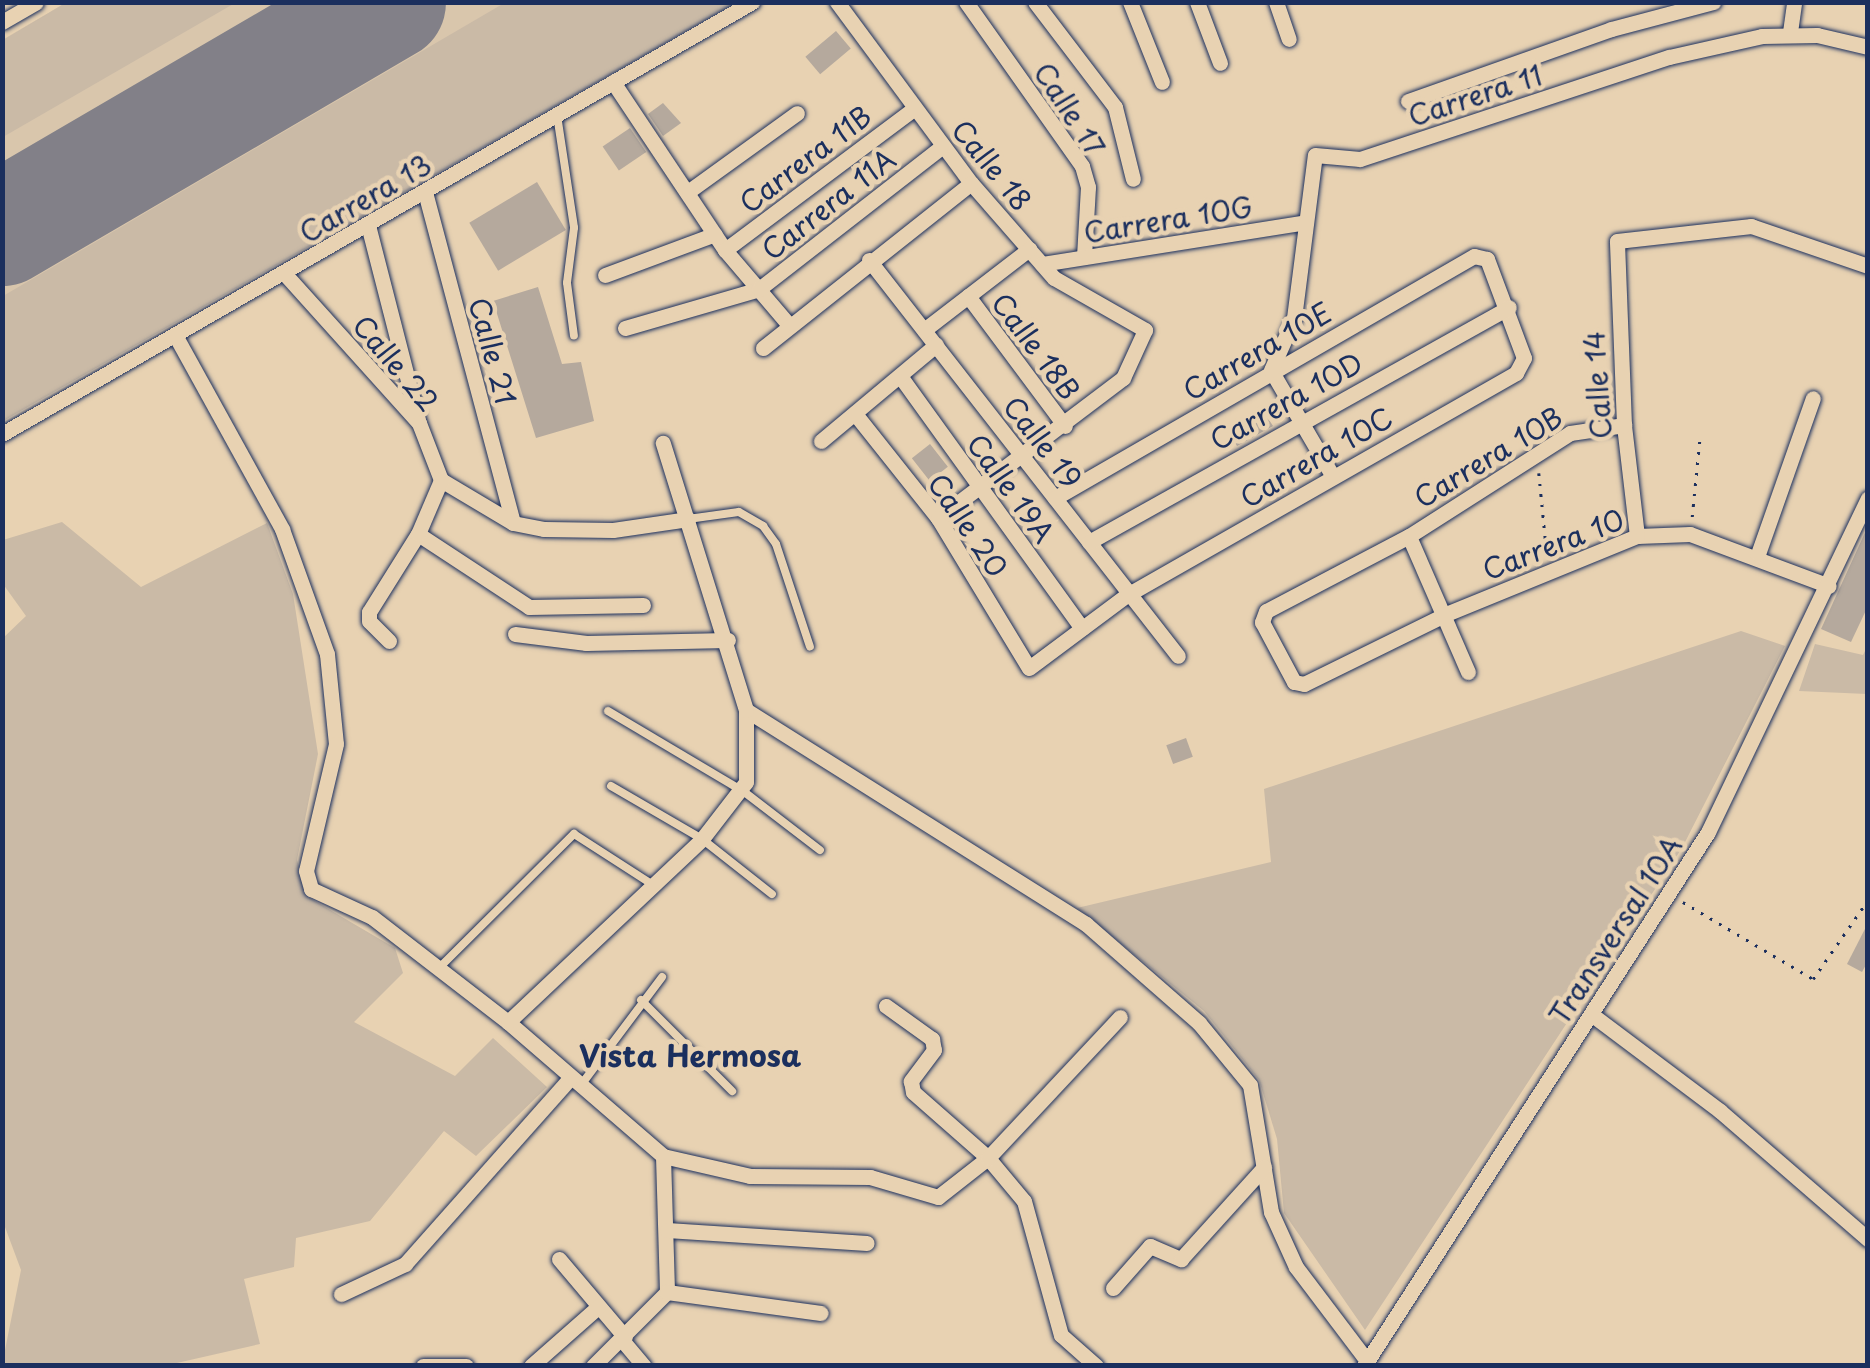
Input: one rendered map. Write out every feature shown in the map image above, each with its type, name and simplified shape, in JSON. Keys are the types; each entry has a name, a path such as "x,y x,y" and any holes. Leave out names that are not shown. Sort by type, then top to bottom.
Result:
{"street":[{"path":"2,22 36,2"},
{"name":"Carrera 13","path":"2,434 752,2"},
{"name":"Calle 18","path":"838,2 971,184 1042,264 1062,285 1140,323 1145,332 1124,378 1064,426"},
{"name":"Calle 17","path":"966,2 1082,166 1088,204 1084,257"},
{"path":"1036,2 1115,107 1133,180"},
{"path":"1130,2 1162,82"},
{"path":"1197,2 1220,62"},
{"path":"1276,2 1289,38"},
{"path":"1408,100 1610,29 1714,2"},
{"path":"1790,32 1794,2"},
{"name":"Carrera 11","path":"1272,370 1294,318 1302,223 1315,155 1360,159 1670,57 1790,32 1868,48"},
{"path":"614,82 725,250 790,325"},
{"name":"Carrera 11B","path":"725,250 915,108"},
{"path":"689,192 797,113"},
{"name":"Carrera 11A","path":"626,328 759,289 943,146"},
{"path":"763,348 971,184"},
{"name":"Calle 21","path":"424,192 514,523"},
{"name":"Carrera 10G","path":"1042,264 1302,223"},
{"path":"368,225 418,423"},
{"name":"Calle 14","path":"1638,536 1624,425 1614,248 1626,238 1750,226 1868,266"},
{"path":"605,275 715,234"},
{"path":"924,330 1029,249"},
{"name":"Carrera 10E","path":"1055,498 1474,256 1487,259 1509,307"},
{"name":"Calle 19","path":"870,260 1178,656"},
{"name":"Calle 22","path":"284,273 418,423 440,480"},
{"name":"Calle 18B","path":"968,296 1064,426"},
{"name":"Carrera 10C","path":"1030,668 1127,595 1516,373 1524,358 1509,307"},
{"name":"Carrera 10D","path":"1089,542 1509,307"},
{"path":"175,335 282,529 327,654 336,744 306,871 312,889 372,917 508,1022 663,1156 750,1176 870,1178 928,1198 954,1190 1120,1018"},
{"path":"821,441 936,345"},
{"path":"1272,370 1332,475"},
{"name":"Calle 19A","path":"900,376 1082,628"},
{"path":"1758,554 1813,398"},
{"name":"Calle 20","path":"856,415 938,518 1030,668"},
{"name":"Carrera 10B","path":"1468,672 1409,536 1583,428 1624,425"},
{"path":"938,518 1064,426"},
{"path":"508,1022 650,883 702,839 742,791 746,710 728,640 663,443"},
{"path":"389,641 370,621 370,612 418,534 440,480 514,523 575,530 688,519"},
{"name":"Transversal 10A","path":"1366,1364 1708,832 1868,498"},
{"path":"418,534 530,607 644,605"},
{"name":"Carrera 10","path":"1409,536 1262,616 1294,682 1304,684 1446,614 1638,536 1690,534 1758,554 1829,586"},
{"path":"514,634 586,643 728,640"},
{"path":"746,710 1086,924 1199,1023 1250,1084 1271,1212 1296,1267 1366,1364"},
{"path":"886,1006 934,1042 911,1081 913,1092 988,1158 1024,1202 1061,1335 1096,1366"},
{"path":"1590,1014 1720,1110 1868,1239"},
{"path":"341,1294 405,1264 575,1081"},
{"path":"593,1366 667,1292 663,1156"},
{"path":"1113,1288 1150,1246 1181,1260 1264,1167"},
{"path":"667,1230 867,1242"},
{"path":"559,1259 644,1366"},
{"path":"667,1292 822,1312"},
{"path":"531,1366 598,1308"},
{"path":"423,1366 466,1366"}],"lane":[{"path":"557,115 574,228 568,283 574,336"},
{"path":"688,519 738,512 763,526 776,544 810,647"},
{"path":"608,711 742,791 820,850"},
{"path":"611,786 702,839 772,894"},
{"path":"438,969 574,834 650,883"},
{"path":"575,1081 662,976"},
{"path":"642,1000 732,1092"}],"path":[{"path":"1690,534 1700,436"},
{"path":"1537,454 1548,571"},
{"path":"1669,893 1812,979 1868,900"}],"shaded area":[{"path":"67,2 735,3 3,421 2,40"},
{"path":"67,2 235,3 3,137 3,40"},
{"path":"506,2 735,3 3,421 3,296"},
{"path":"62,522 141,587 267,523 293,594 318,754 297,860 308,897 395,948 403,973 354,1022 455,1076 493,1038 547,1087 476,1156 444,1131 370,1221 296,1238 294,1267 244,1279 260,1344 168,1365 2,1365 21,1270 2,1219 2,639 26,616 3,584 3,540"},
{"path":"1741,631 1785,646 1682,848 1365,1330 1284,1213 1277,1139 1259,1080 1204,1011 1077,908 1271,862 1264,789"},
{"path":"1815,644 1863,655 1867,647 1867,694 1799,691"}],"building":[{"path":"836,31 851,49 820,74 805,57"},
{"path":"663,103 681,123 663,136 648,114"},
{"path":"630,128 646,152 619,170 603,146"},
{"path":"537,182 566,230 498,271 469,223"},
{"path":"538,287 562,364 581,362 594,421 536,438 493,301"},
{"path":"1263,410 1273,426 1237,446 1232,438 1253,426 1248,418"},
{"path":"930,444 948,467 930,481 912,458"},
{"path":"1868,526 1868,606 1851,642 1821,629"},
{"path":"1186,738 1193,757 1173,764 1166,745"},
{"path":"1868,923 1868,961 1862,972 1847,964"}],"runway":[{"path":"2,228 388,2"}],"district":[{"name":"Vista Hermosa","path":"690,1055"}]}
